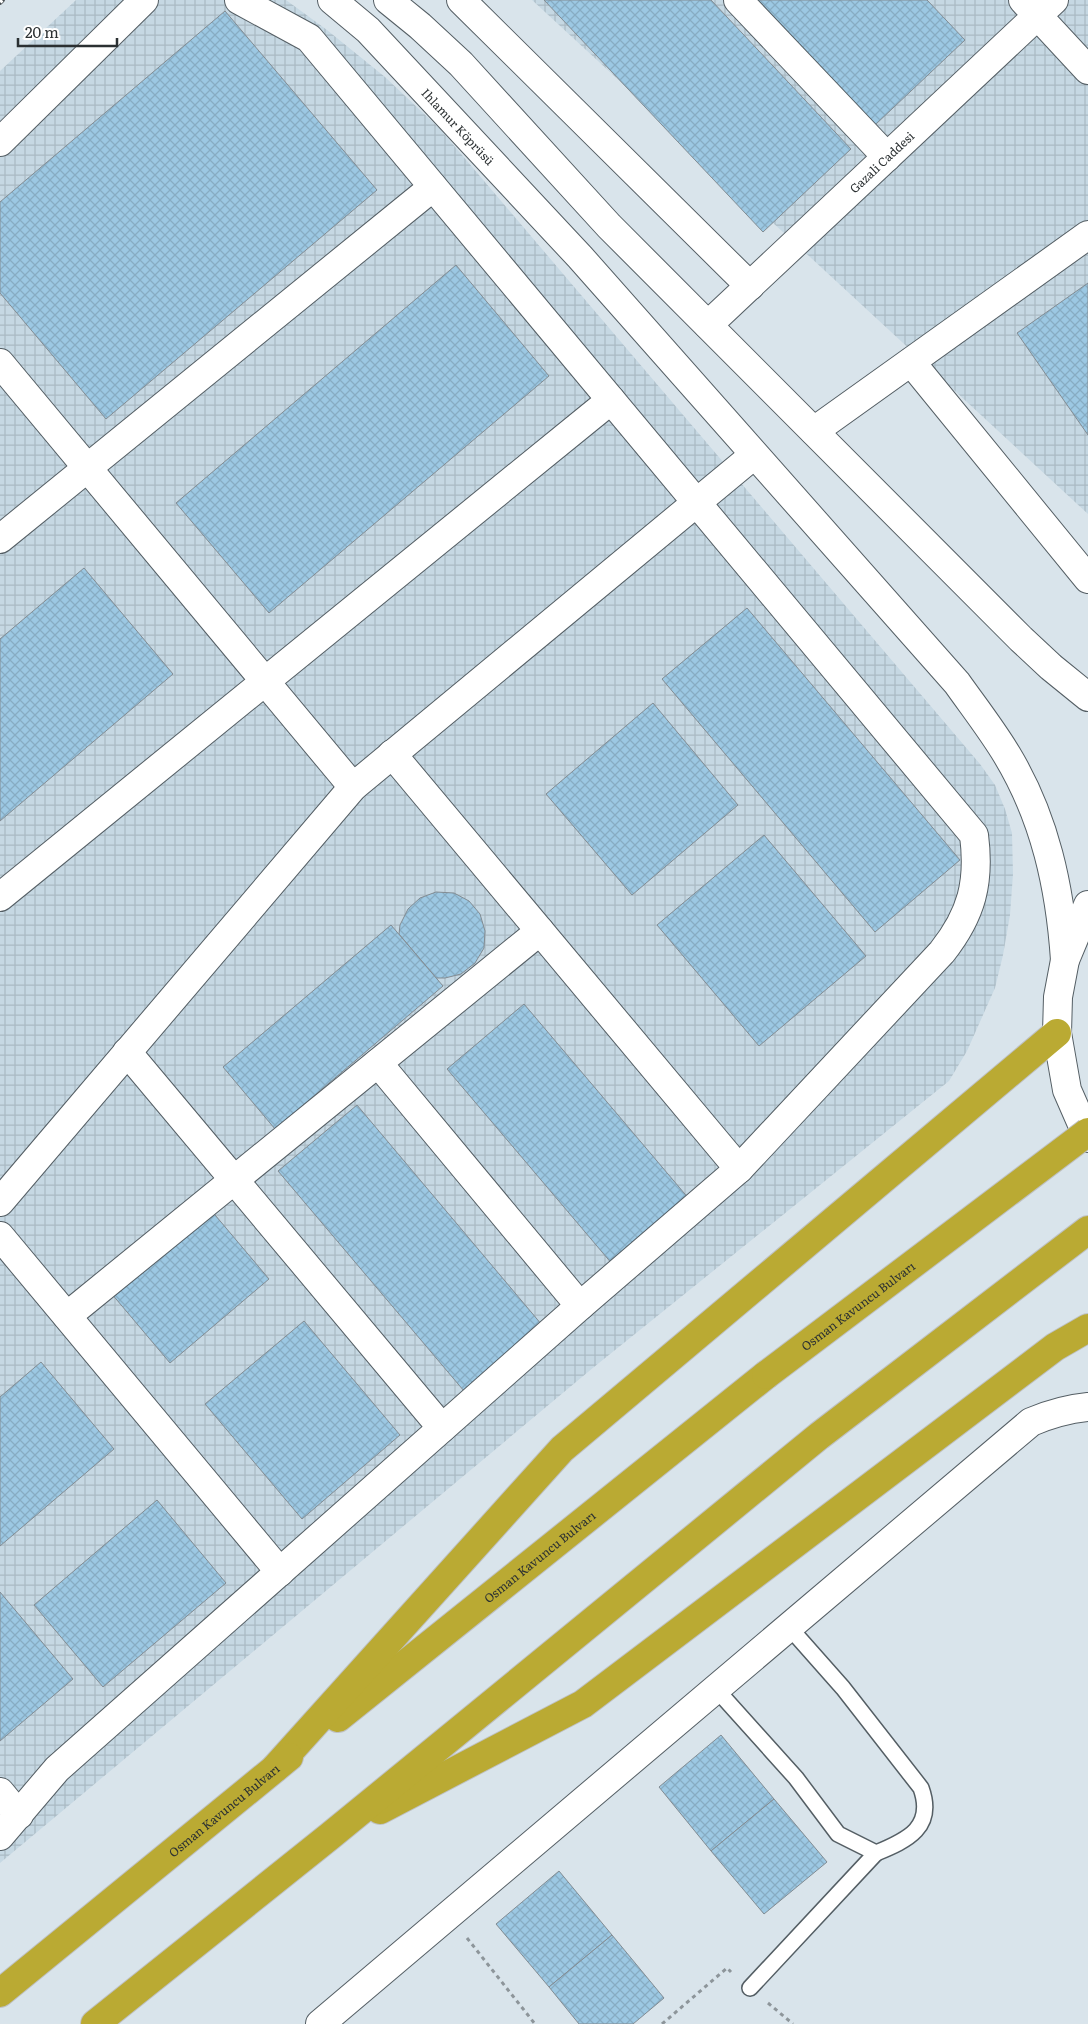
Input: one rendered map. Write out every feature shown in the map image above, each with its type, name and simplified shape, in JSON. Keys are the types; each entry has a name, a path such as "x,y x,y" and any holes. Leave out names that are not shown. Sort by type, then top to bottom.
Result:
{"highway":[{"path":"276,1768 562,1449 1057,1033"},
{"name":"Osman Kavuncu Bulvarı","path":"0,1993 276,1768 766,1375 1088,1132"},
{"path":"95,2024 330,1836 819,1436 1088,1230"},
{"path":"330,1836 583,1704 1055,1347 1088,1328"}],"street":[{"path":"0,142 144,0"},
{"path":"0,1836 57,1769 580,1306 739,1169 942,952 955,936 965,918 972,900 976,878 977,856 974,835 309,38 239,0"},
{"name":"Ihlamur Köprüsü","path":"332,0 368,30 580,257 957,683 1008,756 1038,819 1049,853 1060,906 1065,960"},
{"path":"388,0 420,26 461,64 609,226 1021,639 1051,667 1088,697"},
{"path":"461,0 750,286"},
{"path":"738,0 887,156"},
{"path":"1038,5 1088,70"},
{"name":"Gazali Caddesi","path":"708,325 887,156 1038,5"},
{"path":"0,539 432,187"},
{"path":"814,431 1088,235"},
{"path":"911,362 1088,579"},
{"path":"0,363 353,787"},
{"path":"0,897 611,400"},
{"path":"0,1202 353,787 754,455"},
{"path":"392,754 739,1169"},
{"path":"1088,905 1065,960 1058,996 1057,1033 1067,1090 1088,1138"},
{"path":"67,1316 540,931"},
{"path":"127,1052 442,1428"},
{"path":"378,1063 580,1306"},
{"path":"0,1236 280,1572"},
{"path":"320,2024 1031,1422 1051,1413 1072,1408 1088,1407"},
{"path":"0,1792 19,1815"}],"lane":[{"path":"750,1988 876,1853 911,1836 920,1824 926,1811 926,1802 921,1788 843,1688 789,1627"},
{"path":"716,1689 796,1778 838,1834 876,1853"}],"path":[{"path":"448,1916 491,1966 535,2024"}],"shaded area":[{"path":"76,0 286,0 385,77 439,128 980,764 995,785 1005,809 1012,833 1013,874 1010,915 995,988 967,1051 949,1081 594,1367 0,1863 0,71"},
{"path":"532,0 1088,0 1088,514"}],"building":[{"path":"544,0 711,0 851,149 763,232"},
{"path":"757,0 927,0 965,40 875,125"},
{"path":"225,11 377,190 106,419 0,293 0,202"},
{"path":"456,265 549,376 269,613 176,503"},
{"path":"1088,283 1088,435 1017,333"},
{"path":"84,568 173,674 0,821 0,639"},
{"path":"747,608 960,860 875,932 662,679"},
{"path":"653,703 738,805 632,895 546,794"},
{"path":"764,835 866,956 759,1046 657,925"},
{"path":"436,892 454,893 469,901 480,914 485,931 484,948 475,963 461,974 445,978 436,978 399,934 400,925 408,909 420,898"},
{"path":"391,925 443,986 275,1129 223,1067"},
{"path":"524,1004 690,1200 613,1265 447,1069"},
{"path":"357,1105 542,1325 464,1391 278,1171"},
{"path":"210,1209 269,1279 170,1363 111,1293"},
{"path":"304,1321 400,1435 302,1519 205,1404"},
{"path":"41,1362 114,1449 0,1546 0,1397"},
{"path":"157,1500 226,1583 103,1687 34,1605"},
{"path":"0,1592 73,1679 0,1741"},
{"path":"721,1735 774,1799 711,1851 659,1787"},
{"path":"774,1799 827,1862 764,1914 711,1851"},
{"path":"559,1871 612,1935 549,1987 496,1924"},
{"path":"612,1935 664,1998 633,2024 579,2024 549,1987"}]}
